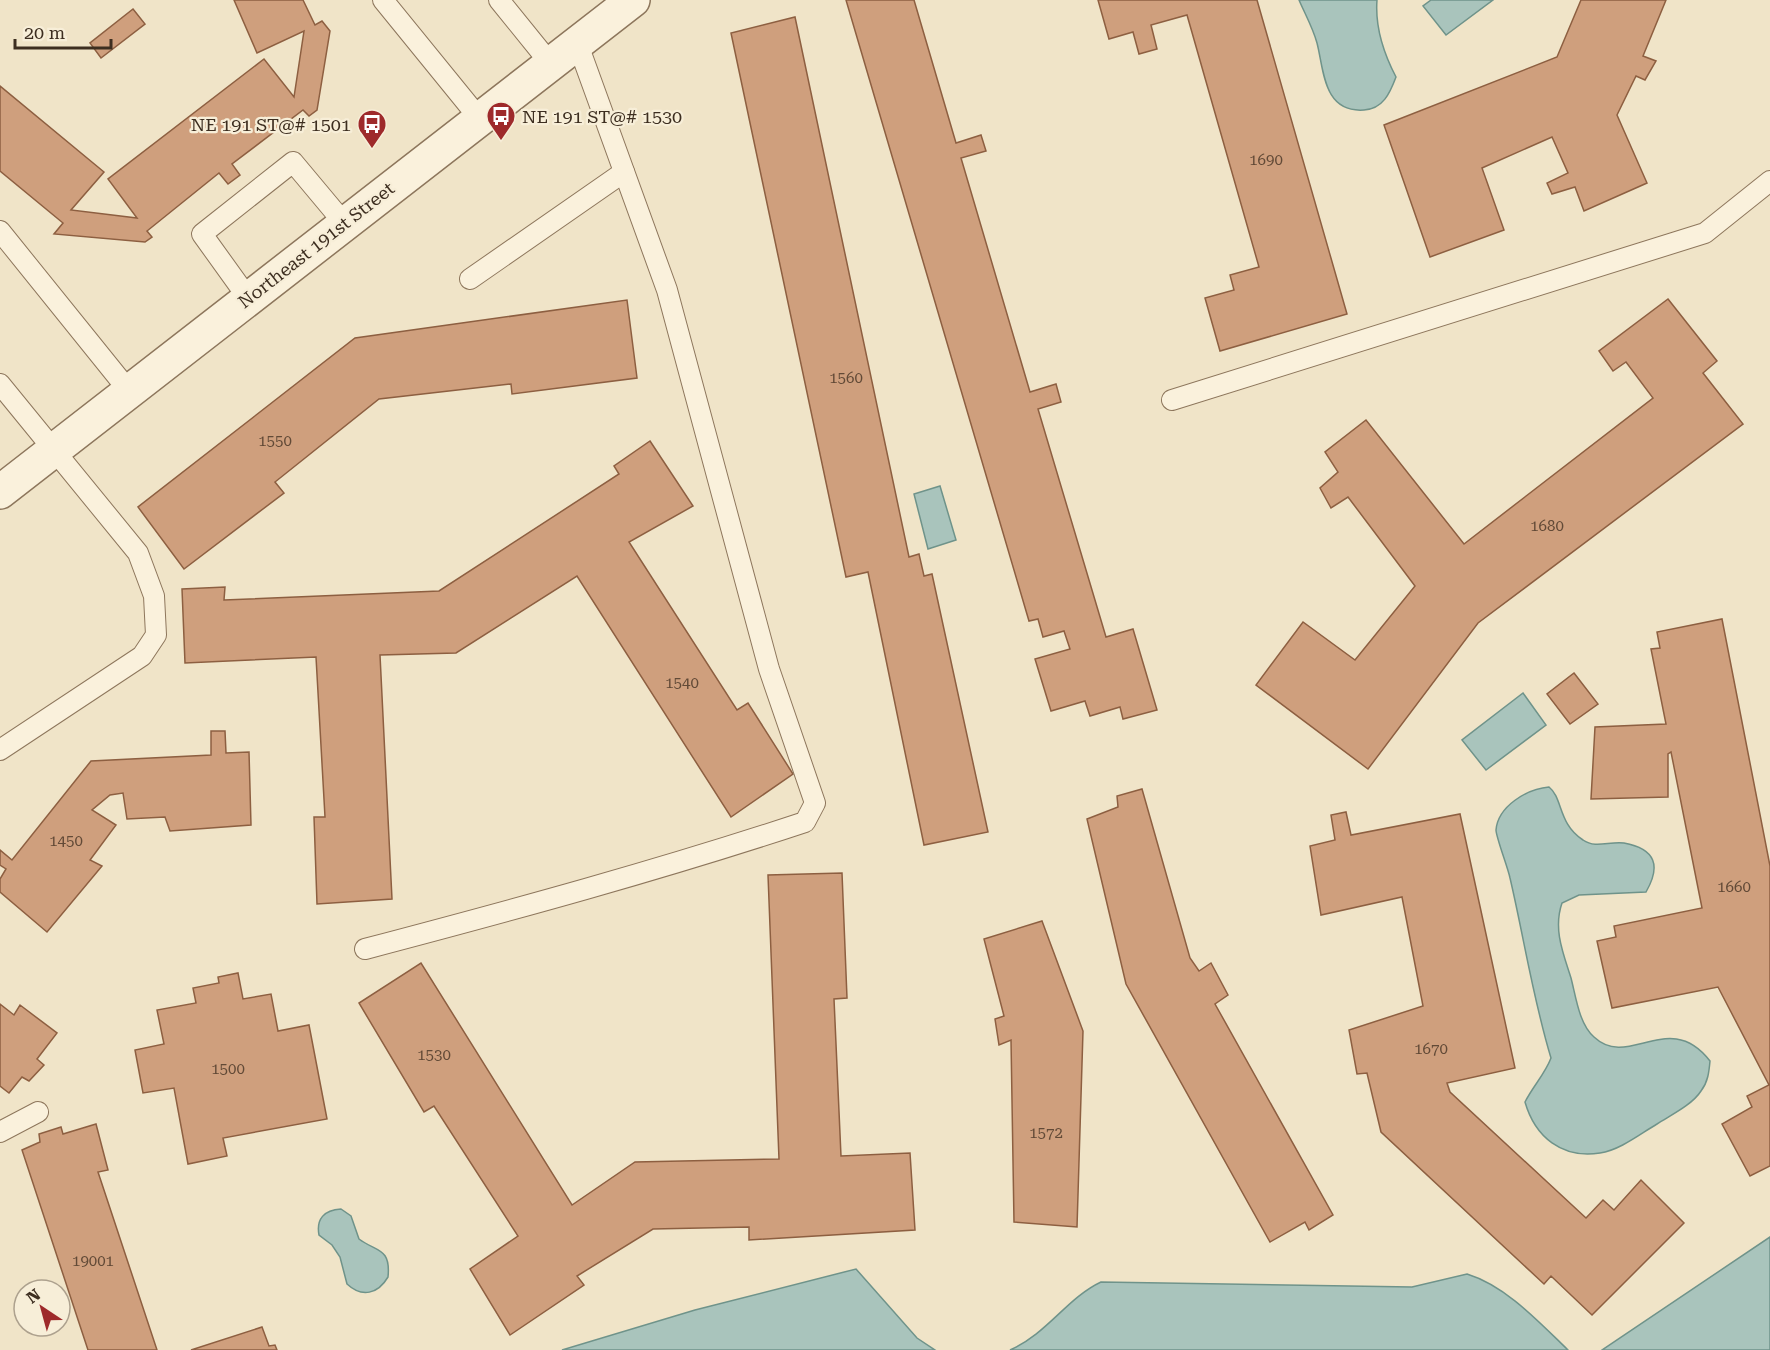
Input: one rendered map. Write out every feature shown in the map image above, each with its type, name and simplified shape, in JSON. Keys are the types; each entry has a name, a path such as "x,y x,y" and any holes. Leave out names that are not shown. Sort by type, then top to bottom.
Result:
{"street":[{"name":"Northeast 191st Street","path":"0,492 629,1"}],"lane":[{"path":"383,0 479,118"},
{"path":"499,0 550,63"},
{"path":"365,950 588,890 805,822 815,803 769,669 667,290 577,42"},
{"path":"248,298 202,234 293,162 344,223"},
{"path":"470,279 624,172"},
{"path":"1172,400 1705,233 1770,181"},
{"path":"0,231 129,391"},
{"path":"0,384 138,553 154,596 156,635 142,656 0,750"},
{"path":"0,1132 38,1112"}],"water":[{"path":"1299,0 1377,0 1377,20 1381,40 1396,77 1385,99 1376,107 1364,110 1350,109 1340,105 1333,97 1324,77 1315,37"},
{"path":"1431,0 1493,0 1446,35 1423,6"},
{"path":"940,486 956,540 928,549 914,494"},
{"path":"1523,693 1546,725 1486,770 1462,740"},
{"path":"1549,787 1557,798 1569,827 1583,840 1593,844 1624,843 1635,846 1649,854 1653,860 1653,874 1646,892 1579,895 1562,903 1558,922 1560,941 1579,1010 1589,1032 1607,1045 1621,1047 1665,1039 1680,1040 1695,1046 1710,1061 1705,1084 1692,1101 1630,1141 1615,1149 1600,1153 1574,1152 1552,1143 1536,1126 1525,1102 1551,1058 1510,878 1496,830 1502,813 1515,800 1532,791"},
{"path":"341,1209 351,1216 359,1239 385,1255 388,1277 375,1290 358,1291 347,1284 340,1257 332,1245 319,1235 318,1229 322,1216 330,1211"},
{"path":"1770,1237 1770,1350 1602,1350"},
{"path":"856,1269 917,1338 935,1350 562,1350 695,1310"},
{"path":"1467,1274 1508,1296 1568,1350 1010,1350 1035,1335 1078,1297 1101,1282 1412,1287"}],"building":[{"path":"234,0 303,0 315,25 322,21 330,31 317,110 309,116 303,110 232,164 240,175 228,184 219,173 147,231 152,237 145,242 54,234 63,223 0,171 0,86 104,172 71,210 137,218 108,179 264,59 294,97 304,31 257,53"},
{"path":"846,0 914,0 956,143 981,135 986,151 961,158 1030,392 1056,384 1061,402 1038,409 1106,637 1133,629 1157,710 1123,719 1120,707 1090,716 1085,701 1051,711 1035,659 1070,649 1064,631 1043,637 1038,619 1029,621"},
{"path":"1098,0 1257,0 1347,314 1220,351 1205,298 1234,290 1230,275 1259,267 1187,15 1151,25 1157,49 1139,54 1133,32 1109,39"},
{"path":"1581,0 1666,0 1643,56 1656,61 1645,80 1636,76 1617,115 1647,183 1584,211 1575,187 1552,194 1547,183 1568,173 1552,137 1482,168 1504,230 1430,257 1384,125 1557,57"},
{"path":"133,9 145,24 101,58 90,43"},
{"path":"795,17 909,557 919,554 924,576 932,574 988,832 924,845 868,572 846,577 731,33"},
{"path":"1668,299 1717,361 1703,373 1743,424 1478,623 1368,769 1256,685 1303,622 1355,660 1415,586 1348,497 1331,508 1320,488 1338,472 1325,452 1366,420 1464,544 1653,398 1626,362 1613,371 1599,351"},
{"path":"627,300 637,378 512,394 511,384 379,399 275,482 284,493 184,569 138,507 355,338"},
{"path":"650,441 693,506 629,542 737,710 748,703 793,774 731,817 577,576 456,653 380,655 392,899 317,904 314,817 325,817 316,657 185,663 182,589 225,587 224,600 439,591 619,474 614,466"},
{"path":"1722,619 1770,866 1770,1166 1750,1176 1722,1124 1752,1107 1747,1096 1769,1085 1718,987 1612,1008 1597,941 1616,937 1614,926 1702,908 1671,752 1668,754 1668,797 1591,799 1595,727 1666,724 1651,649 1660,648 1657,632"},
{"path":"1574,673 1598,704 1570,724 1547,694"},
{"path":"211,731 225,731 226,753 249,752 251,825 170,831 165,817 127,819 123,793 110,795 92,810 116,825 90,860 102,866 47,932 0,892 0,879 6,869 0,865 0,850 12,860 91,761 211,755"},
{"path":"1142,789 1190,958 1199,971 1211,963 1228,995 1215,1004 1333,1215 1309,1230 1305,1222 1270,1242 1126,984 1087,819 1118,807 1117,796"},
{"path":"1346,812 1351,835 1460,814 1515,1068 1447,1083 1450,1092 1586,1218 1603,1200 1614,1210 1641,1180 1684,1223 1592,1315 1551,1276 1544,1284 1381,1132 1367,1073 1357,1074 1349,1030 1423,1006 1402,897 1321,915 1310,846 1335,840 1331,815"},
{"path":"842,873 847,998 834,999 841,1156 910,1153 915,1230 749,1240 749,1227 653,1229 577,1276 584,1285 510,1335 470,1269 518,1236 434,1106 424,1112 359,1003 421,963 572,1205 635,1162 779,1159 768,875"},
{"path":"1042,921 1083,1031 1077,1227 1014,1222 1011,1040 999,1045 995,1019 1004,1016 984,939"},
{"path":"238,973 243,999 271,994 278,1031 309,1025 327,1119 223,1138 227,1156 188,1164 174,1088 143,1093 135,1050 164,1044 157,1010 196,1003 193,988 219,983 218,977"},
{"path":"0,1004 14,1015 20,1005 57,1033 37,1059 44,1065 29,1081 22,1077 9,1093 0,1086"},
{"path":"96,1124 108,1170 98,1172 157,1350 88,1350 72,1302 72,1278 64,1278 22,1150 40,1142 39,1134 61,1127 63,1134"},
{"path":"262,1327 269,1346 275,1345 277,1350 191,1350"}],"place":[{"name":"NE 191 ST@# 1530","path":"501,142"},
{"name":"NE 191 ST@# 1501","path":"372,150"}]}
